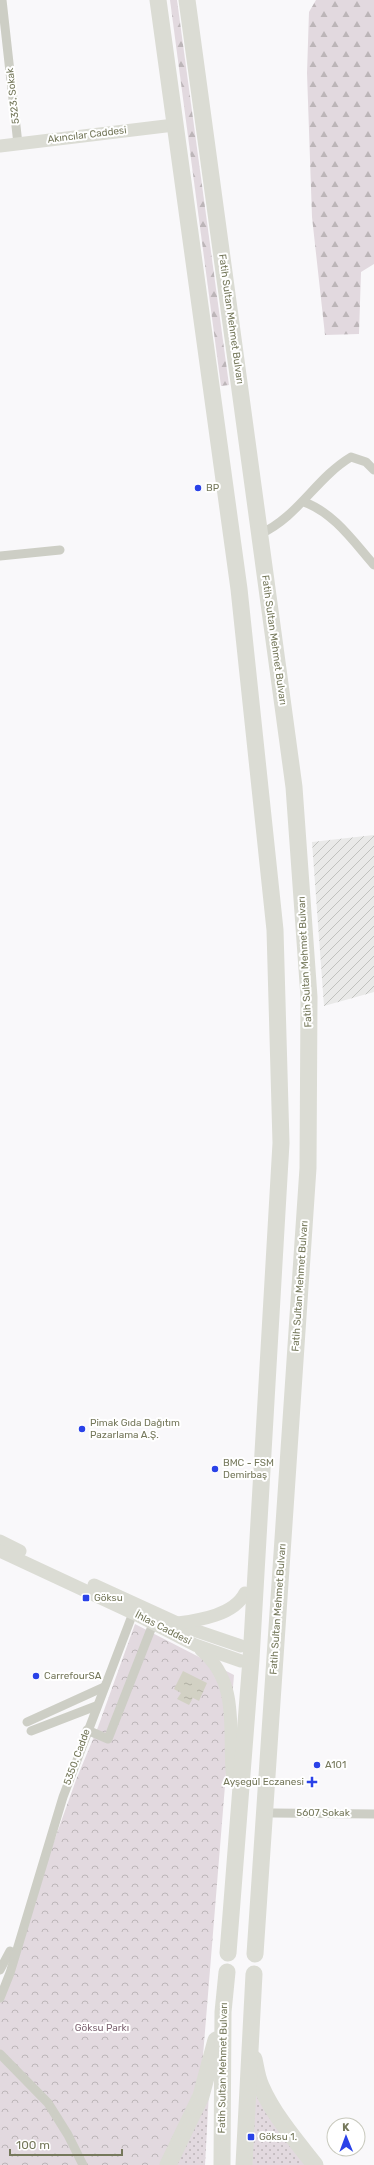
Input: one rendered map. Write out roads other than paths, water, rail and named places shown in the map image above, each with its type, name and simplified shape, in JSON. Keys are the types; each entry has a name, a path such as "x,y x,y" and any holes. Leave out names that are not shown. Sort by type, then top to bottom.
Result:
{"highway":[{"path":"158,0 239,590 276,930 281,1143 251,1659 228,1953"},
{"name":"Fatih Sultan Mehmet Bulvarı","path":"187,0 294,787 309,997 308,1168 255,1954"},
{"path":"231,1908 226,1882 261,1335 272,1302"},
{"path":"258,1908 268,1886 280,1702 306,1380 307,1338 299,1305"},
{"path":"245,1599 252,1617 264,1622 277,1619 288,1610"},
{"path":"241,1654 254,1637 260,1636 272,1639 284,1658"},
{"path":"241,1654 254,1672 260,1674 267,1673 284,1658"},
{"path":"238,1698 248,1688 262,1686 273,1691 280,1702"},
{"name":"Fatih Sultan Mehmet Bulvarı","path":"222,2165 223,2012 227,1972"},
{"path":"244,2165 249,2040 254,1974"},
{"path":"168,2165 201,2096 223,2012"},
{"path":"249,2040 260,2084 296,2141 315,2165"}],"main road":[{"name":"Akıncılar Caddesi","path":"0,146 174,124"},
{"name":"İhlas Caddesi","path":"0,1541 241,1654"},
{"name":"İhlas Caddesi","path":"0,1551 133,1613 196,1645 241,1654"},
{"path":"178,1624 197,1620 232,1607 245,1599"},
{"path":"196,1645 214,1661 227,1692 230,1705 233,1782"}],"street":[{"name":"5323. Sokak","path":"2,0 18,144"},
{"path":"260,534 275,528 304,502 341,463 352,457 366,462 374,470"},
{"path":"304,502 316,506 329,515 374,564"},
{"path":"0,556 60,550"},
{"name":"5350. Cadde","path":"0,1998 10,1973 29,1903 63,1797 96,1706 133,1613"},
{"path":"87,1730 108,1739 153,1624"},
{"path":"27,1722 104,1687"},
{"path":"31,1731 96,1706"},
{"name":"5607 Sokak","path":"273,1813 374,1814"},
{"name":"5350. Cadde","path":"0,1970 6,1962 29,1903"},
{"path":"0,2054 48,2103 68,2135 83,2165"}],"water":[{"path":"183,1671 207,1683 199,1701 193,1698 189,1705 177,1699 181,1693 174,1689"}],"place":[{"name":"BP","path":"198,488"},
{"name":"Pimak Gıda Dağıtım Pazarlama A.Ş.","path":"82,1429"},
{"name":"BMC - FSM Demirbaş","path":"215,1469"},
{"name":"Göksu","path":"86,1598"},
{"name":"CarrefourSA","path":"36,1676"},
{"name":"A101","path":"317,1765"},
{"name":"Ayşegül Eczanesi","path":"312,1782"},
{"name":"Göksu 1.","path":"251,2137"}],"park label":[{"name":"Göksu Parkı","path":"102,2028"}]}
